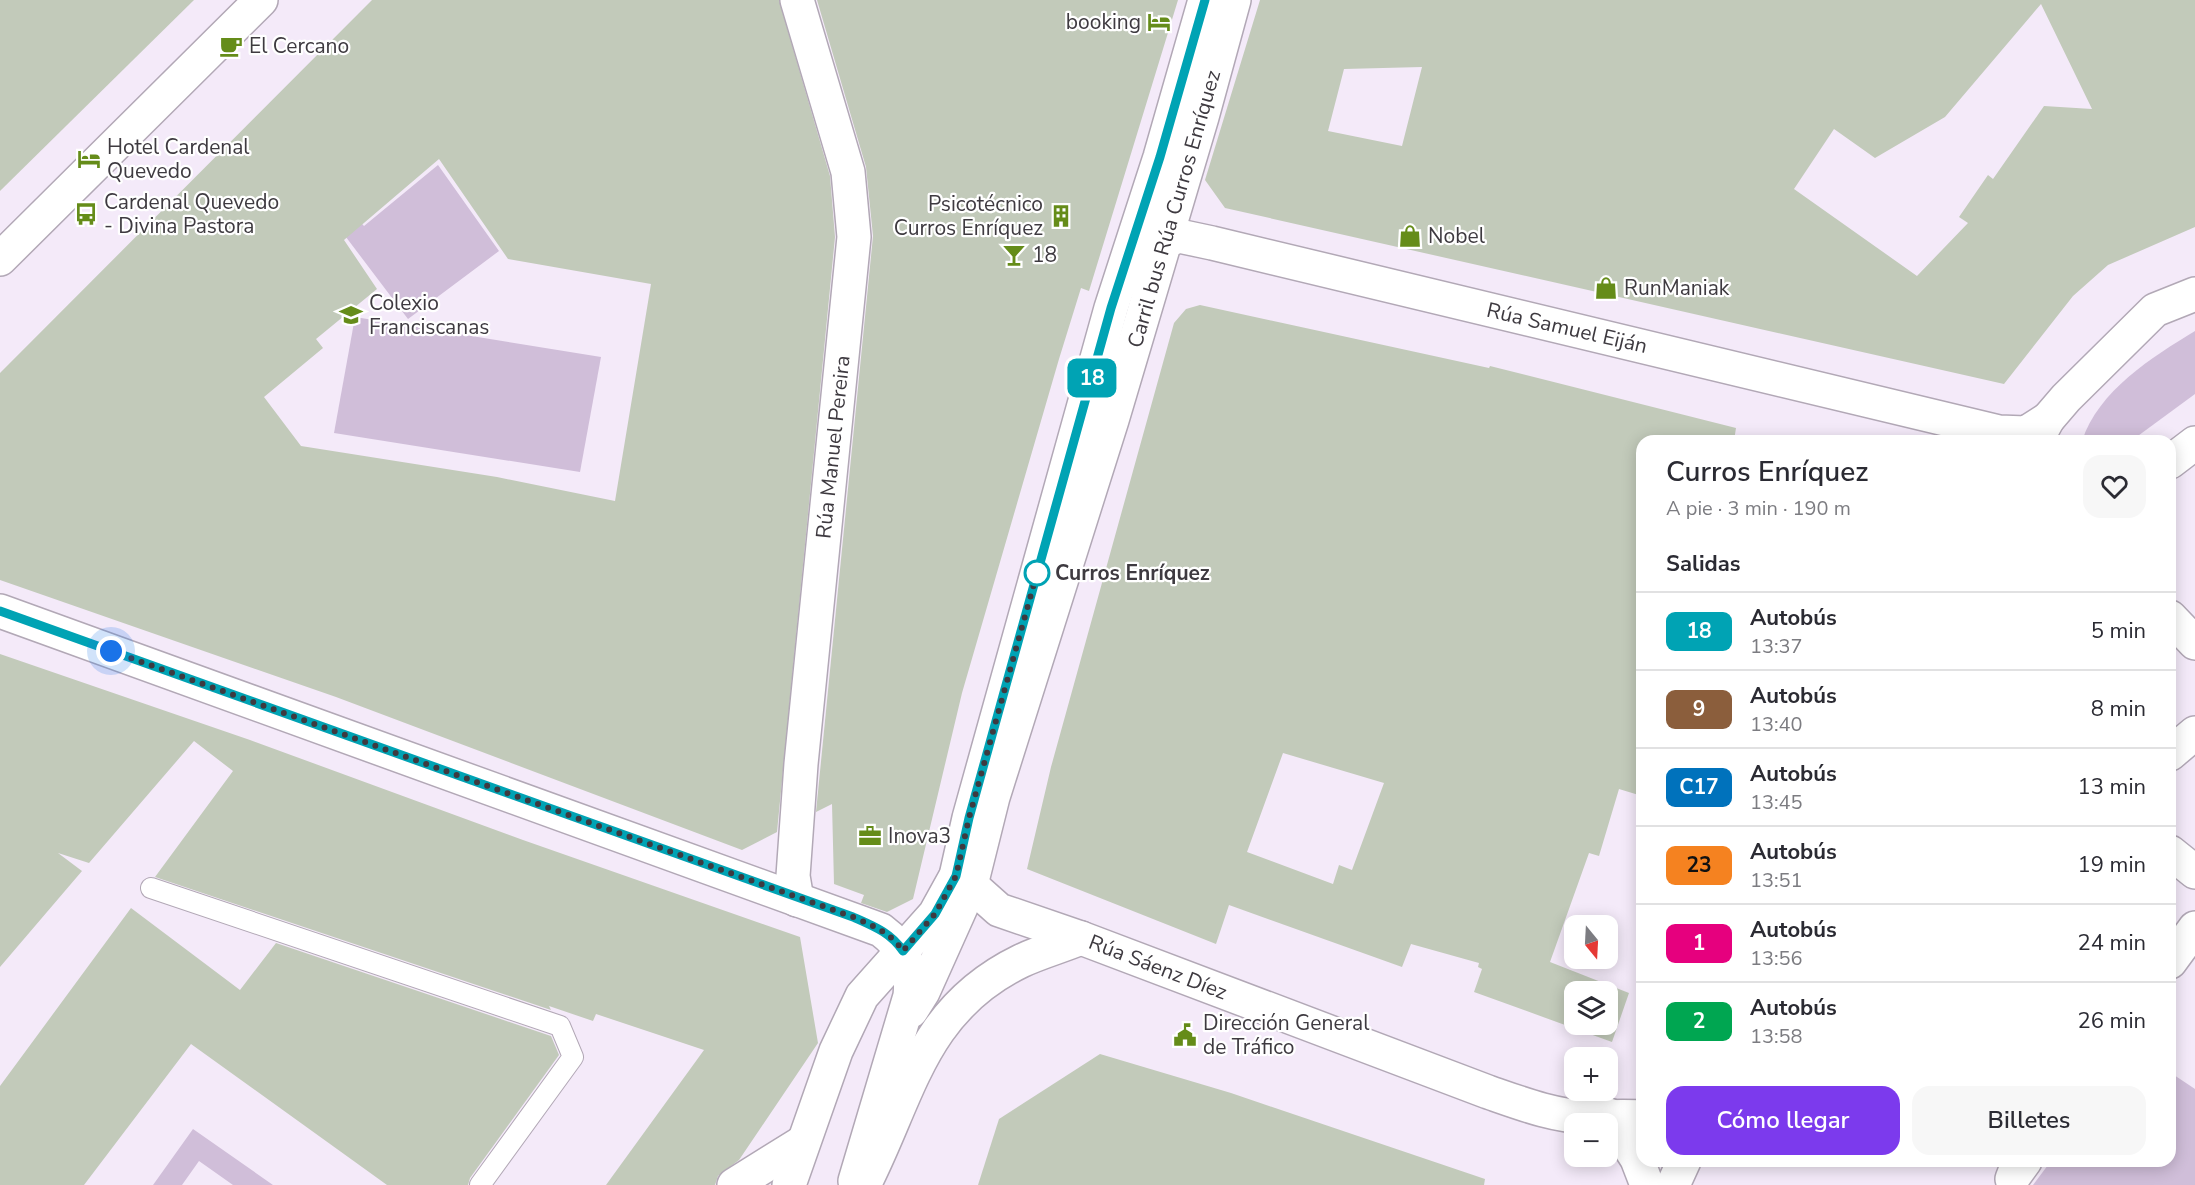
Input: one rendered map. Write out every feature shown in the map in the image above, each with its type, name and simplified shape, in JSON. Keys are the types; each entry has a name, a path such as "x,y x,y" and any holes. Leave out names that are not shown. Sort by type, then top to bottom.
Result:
{"street":[{"path":"0,259 261,0"},
{"name":"Rúa Manuel Pereira","path":"797,900 793,876 801,764 854,237 848,172 798,0"},
{"path":"901,1028 923,992 964,881 969,818 1111,308 1150,241 1205,0"},
{"name":"Carril bus Rúa Curros Enríquez","path":"1150,241 1234,0"},
{"name":"Rúa Samuel Eiján","path":"1150,241 1179,236 1212,243 1999,435"},
{"path":"2042,430 2090,373 2155,310 2195,294"},
{"name":"Rúa Samuel Eiján","path":"2009,435 2042,430"},
{"path":"2176,457 2195,443"},
{"path":"0,611 881,930 897,941 903,951 912,984 901,1028 853,1185"},
{"path":"2176,623 2195,643"},
{"path":"2176,749 2195,733"},
{"path":"2176,857 2195,872"},
{"path":"789,1185 836,1050 862,996 964,881"},
{"name":"Rúa Sáenz Díez","path":"964,881 999,910 1082,938 1527,1106 1565,1113"},
{"path":"2176,954 2195,928"},
{"path":"864,1185 916,1066 942,1023 978,988 1022,960 1082,938"},
{"name":"Rúa Sáenz Díez","path":"1618,1116 1636,1117"},
{"path":"1618,1129 1636,1157"},
{"path":"734,1185 803,1142"},
{"path":"1640,1167 1647,1185"},
{"path":"1673,1185 1681,1167"}],"lane":[{"path":"151,888 560,1026 573,1057 480,1185"}],"shaded area":[{"path":"438,165 499,251 408,319 324,208 338,198 364,226"},
{"path":"355,317 601,357 580,472 334,433"},
{"path":"2195,331 2195,394 2139,435 2085,435 2100,406 2113,391 2161,352"},
{"path":"2176,1076 2195,1089 2195,1185 2033,1185 2046,1167 2176,1167"},
{"path":"193,1129 273,1185 233,1185 199,1161 182,1185 153,1185"}],"building":[{"path":"0,0 194,0 0,191"},
{"path":"372,0 779,0 830,176 835,237 777,832 742,850 336,697 0,580 0,373","holes":["439,159 508,259 651,284 615,501 497,477 301,446 264,397 323,348 316,339 377,289 344,240"]},
{"path":"817,0 1178,0 1089,291 1081,288 1059,359 962,693 913,899 887,912 861,903 864,895 834,884 832,804 816,812 873,236 866,167"},
{"path":"1260,0 2195,0 2195,227 2108,265 2073,296 2004,384 1225,208 1205,180","holes":["2041,4 2092,109 2044,106 1993,179 1988,175 1959,217 1968,223 1917,276 1794,189 1834,129 1875,158 1945,117","1422,67 1402,146 1328,131 1344,69"]},
{"path":"1200,305 1489,368 1490,366 1736,428 1735,435 1636,435 1636,794 1619,789 1599,856 1589,853 1567,915 1564,915 1564,923 1550,962 1598,981 1564,981 1564,1025 1474,992 1482,969 1478,967 1479,963 1411,944 1402,967 1229,905 1216,944 1027,869 1051,767 1174,323 1186,309","holes":["1283,753 1384,783 1352,870 1339,865 1333,884 1247,852"]},
{"path":"0,654 250,740 523,840 800,937 818,1043 739,1160 718,1176 715,1185 606,1185 704,1050 596,1014 593,1021 549,1006 551,1010 155,877 233,771 194,741 89,863 58,853 82,871 0,967"},
{"path":"131,908 240,990 276,943 551,1036 559,1055 470,1178 468,1185 387,1185 191,1044 84,1185 0,1185 0,1086"},
{"path":"1618,989 1629,993 1618,1025"},
{"path":"1593,1035 1614,1035 1612,1042"},
{"path":"1100,1054 1231,1093 1485,1179 1484,1185 978,1185 999,1119"}],"bus line":[{"name":"18","path":"0,611 797,900 853,917 881,930 897,941 903,951 935,914 956,876 969,818 1111,308 1160,157 1205,0"}],"place":[{"name":"booking","path":"1159,22"},
{"name":"El Cercano","path":"231,46"},
{"name":"Hotel Cardenal Quevedo","path":"89,159"},
{"name":"Cardenal Quevedo - Divina Pastora","path":"86,214"},
{"name":"Psicotécnico Curros Enríquez","path":"1061,216"},
{"name":"Nobel","path":"1410,236"},
{"name":"18","path":"1014,255"},
{"name":"RunManiak","path":"1606,288"},
{"name":"Colexio Franciscanas","path":"351,315"},
{"name":"Curros Enríquez","path":"1037,573"},
{"name":"Inova3","path":"870,836"},
{"name":"Dirección General de Tráfico","path":"1185,1035"}],"route":[{"path":"111,651 797,900 853,917 881,930 897,941 903,951 935,914 956,876 969,818 1037,573"}]}
